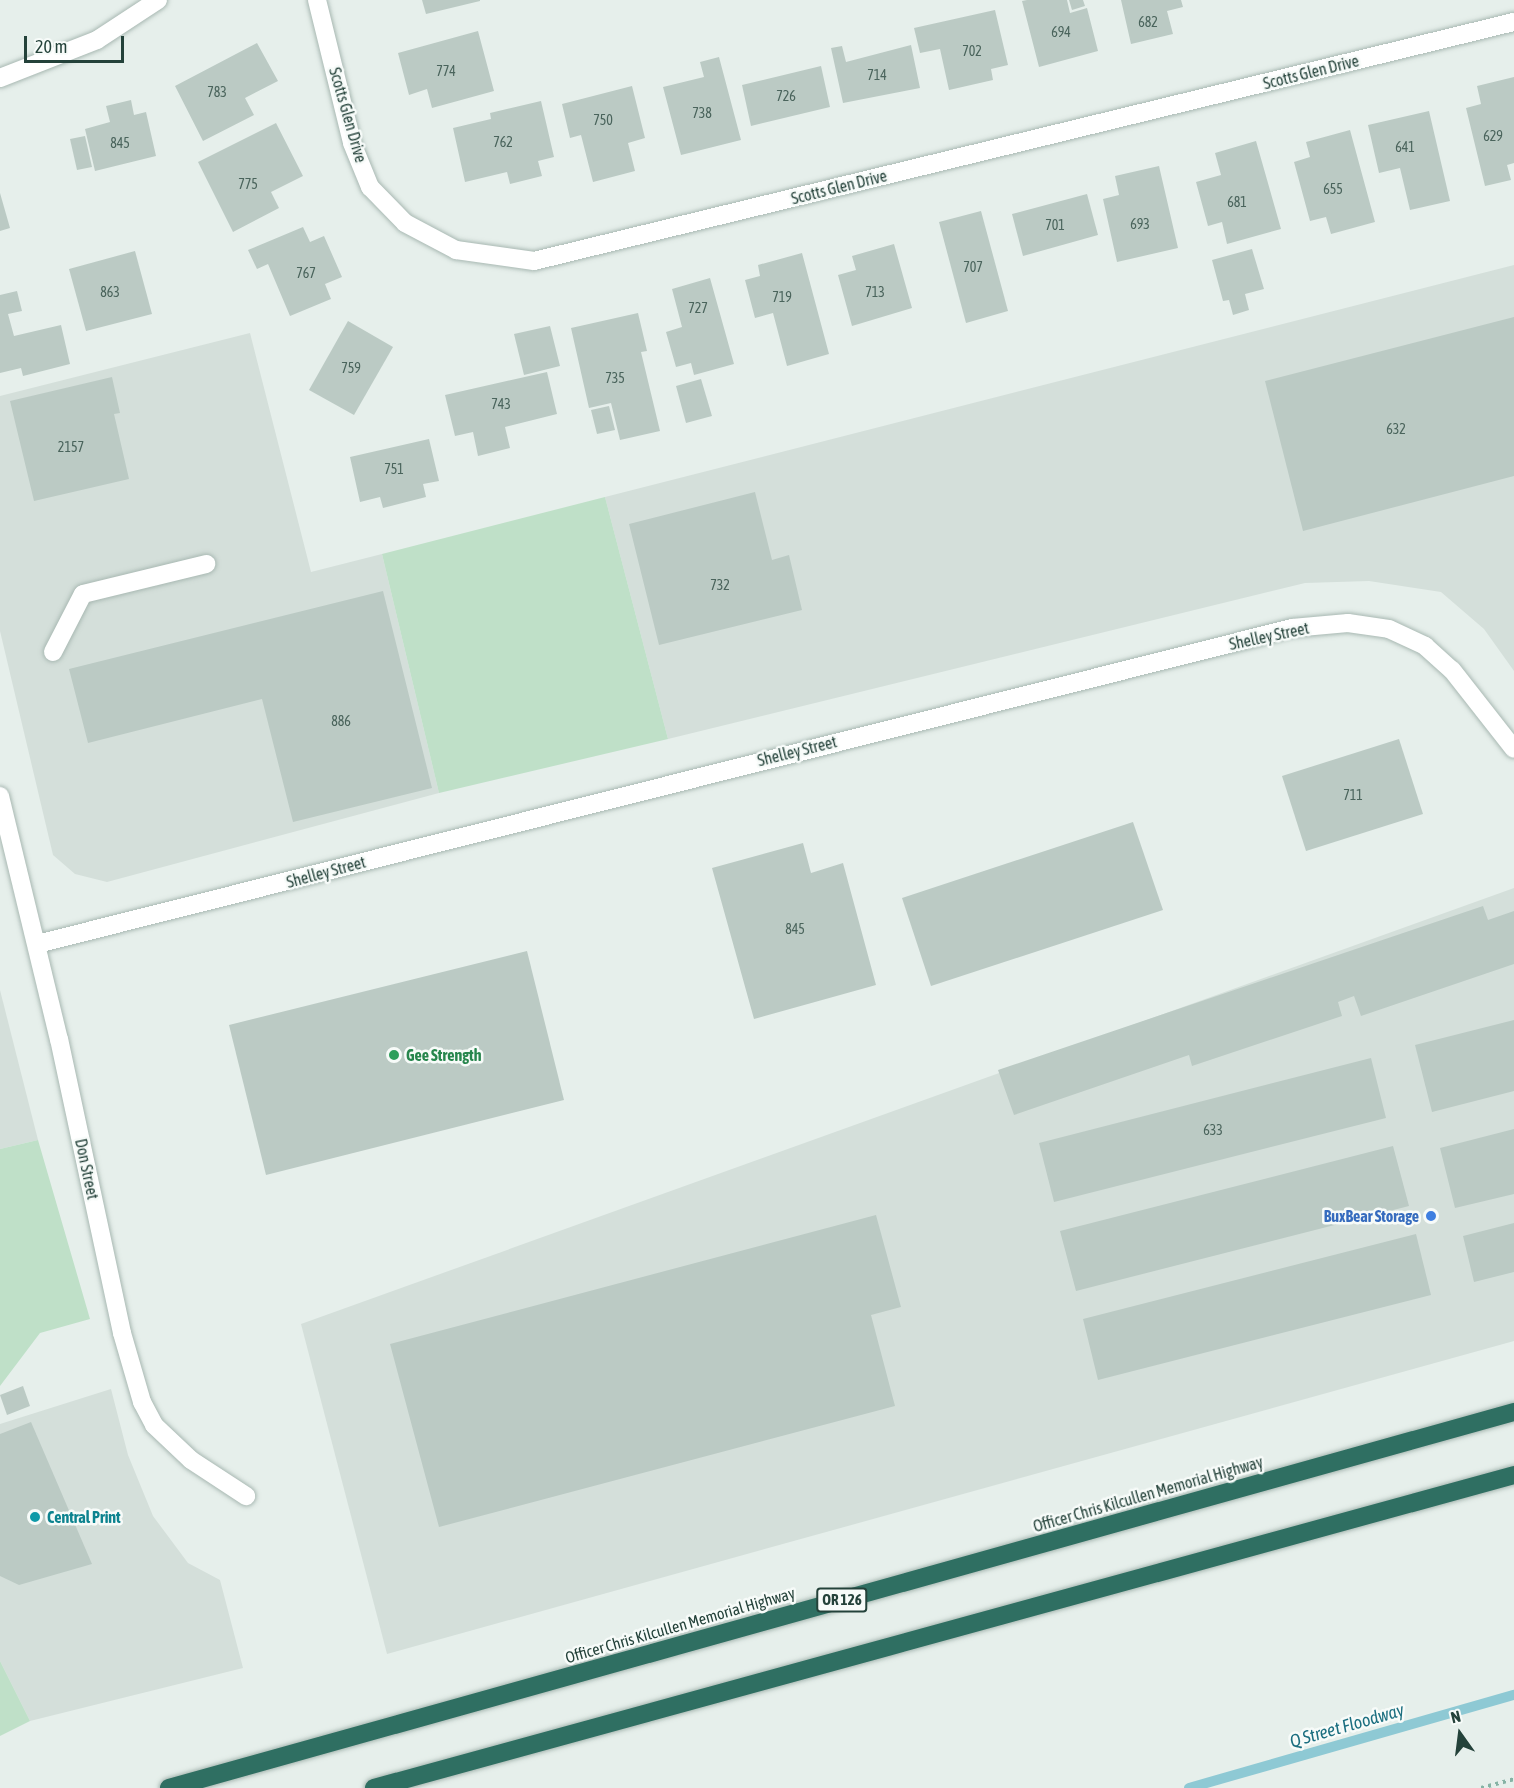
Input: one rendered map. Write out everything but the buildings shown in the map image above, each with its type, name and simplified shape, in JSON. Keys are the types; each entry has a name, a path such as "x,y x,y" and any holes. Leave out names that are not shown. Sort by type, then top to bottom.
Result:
{"highway":[{"name":"Officer Chris Kilcullen Memorial Highway","path":"169,1788 1514,1412"},
{"path":"374,1788 1514,1475"}],"street":[{"path":"0,78 97,40 158,0"},
{"name":"Scotts Glen Drive","path":"318,0 352,143 370,187 405,223 456,249 534,261 1514,22"},
{"path":"53,652 83,594 206,564"},
{"name":"Shelley Street","path":"37,944 1292,628 1348,623 1389,629 1425,646 1452,670 1514,749"},
{"name":"Don Street","path":"0,796 37,944 122,1333 142,1402 154,1425 191,1460 246,1496"}],"path":[{"path":"1481,1788 1514,1779"}],"shaded area":[{"path":"1514,265 1514,671 1484,629 1441,592 1369,581 1305,583 668,739 605,497"},
{"path":"250,333 311,572 382,554 439,793 107,882 75,874 53,855 0,631 0,396"},
{"path":"1514,888 1514,1341 387,1654 301,1324"},
{"path":"0,990 38,1140 0,1149"},
{"path":"111,1389 128,1455 153,1516 188,1563 220,1580 243,1668 30,1721 0,1661 0,1424"}],"green space":[{"path":"605,497 668,739 439,793 382,554"},
{"path":"38,1140 90,1319 40,1333 0,1386 0,1149"},
{"path":"0,1661 30,1721 0,1736"}],"waterway":[{"name":"Q Street Floodway","path":"1189,1788 1514,1695"}],"place":[{"name":"Gee Strength","path":"394,1055"},
{"name":"BuxBear Storage","path":"1431,1216"},
{"name":"Central Print","path":"35,1517"}]}
